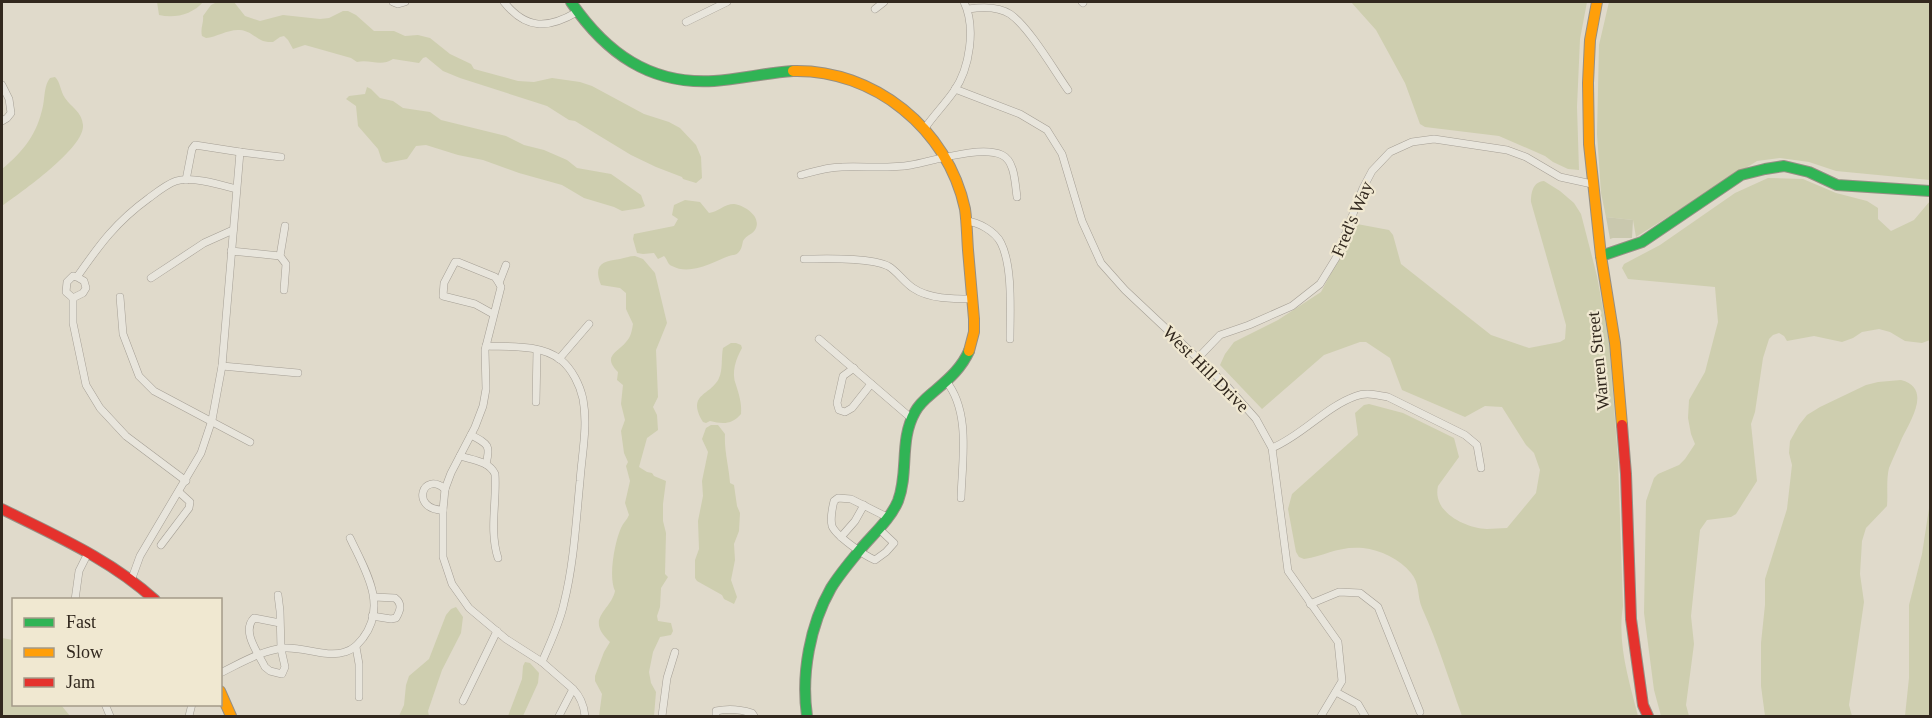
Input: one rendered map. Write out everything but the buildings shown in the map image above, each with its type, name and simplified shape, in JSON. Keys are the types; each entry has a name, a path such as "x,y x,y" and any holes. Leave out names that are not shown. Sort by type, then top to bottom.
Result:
{"street":[{"path":"393,2 398,4 405,2"},
{"path":"504,2 524,21 536,24 559,22 577,12"},
{"path":"571,2 599,37 617,53 642,68 665,77 713,81 796,71 833,75 868,86 909,112 925,128 946,156 959,190 966,221 974,334 971,347 967,359 917,408 911,418 906,431 898,501 832,586 821,610 806,675 807,717"},
{"path":"686,22 727,2"},
{"path":"875,9 884,2"},
{"path":"925,128 955,89 968,54 970,31 968,9 964,2"},
{"name":"Warren Street","path":"1597,2 1590,40 1589,144 1601,256 1615,341 1626,474 1631,619 1643,705 1648,717"},
{"path":"968,9 981,7 1009,13 1023,27 1068,90"},
{"path":"2,86 9,99 11,113 2,121"},
{"name":"West Hill Drive","path":"955,89 1020,114 1047,130 1062,154 1082,221 1101,263 1125,291 1225,384 1256,419 1272,448 1288,571 1338,642 1342,681 1321,717"},
{"name":"Fred's Way","path":"1197,359 1220,335 1292,306 1320,284 1336,258 1363,188 1372,171 1390,152 1412,142 1434,139 1507,150 1526,157 1560,177 1592,184"},
{"path":"186,180 192,149 195,145 281,156"},
{"path":"132,578 140,556 201,453 212,420 222,366 240,152"},
{"path":"801,175 832,168 901,166 946,156 977,153 1001,155 1009,161 1017,197"},
{"path":"1601,256 1642,242 1741,175 1765,169 1784,166 1809,172 1837,184 1930,190"},
{"path":"77,277 108,234 131,211 177,180 199,181 236,189"},
{"path":"966,221 984,227 1000,242 1007,267 1010,339"},
{"path":"284,290 285,264 280,256 285,226"},
{"path":"151,278 204,243 232,230"},
{"path":"231,251 280,256"},
{"path":"804,259 872,262 887,266 915,289 928,294 972,300"},
{"path":"493,314 475,304 443,296 444,283 455,262 495,277 501,287 486,346 486,389 483,406 446,489 442,510 443,557 452,584 469,608 573,689 584,706 585,717"},
{"path":"499,283 506,265"},
{"path":"73,298 83,293 86,288 84,281 73,276 67,282 65,289 73,298 73,323 86,385 100,408 126,436 186,481"},
{"path":"120,297 123,334 139,376 154,391 250,442"},
{"path":"559,359 589,324"},
{"path":"819,339 911,418"},
{"path":"486,346 513,346 537,350 559,359 575,376 583,397 586,421 573,556 564,604 542,663"},
{"path":"536,402 537,350"},
{"path":"222,366 298,372"},
{"path":"854,368 843,376 837,403 838,410 845,412 852,408 871,384"},
{"path":"946,381 957,399 960,411 961,498"},
{"path":"1272,448 1288,441 1331,409 1357,395 1375,394 1388,397 1465,435 1477,445 1481,468"},
{"path":"471,435 488,447 486,464"},
{"path":"460,456 492,467 495,474 493,536 498,558"},
{"path":"442,510 427,506 423,501 423,491 425,486 432,483 446,489"},
{"path":"161,545 189,508 190,502 179,492"},
{"path":"878,528 894,543 875,560 868,558 833,528 831,518 834,501 838,498 851,499 887,517"},
{"path":"841,537 855,521 864,505"},
{"path":"2,509 132,578 153,598"},
{"path":"222,672 259,655 281,649 304,649 329,653 345,652 356,647 367,632 374,597 366,572 350,538"},
{"path":"75,598 79,571 88,553"},
{"path":"1310,604 1339,591 1360,593 1378,607 1420,712"},
{"path":"278,595 280,623 281,649 285,667 282,674 270,671 259,655 249,631 254,618 280,623"},
{"path":"372,616 391,620 396,618 400,611 400,605 395,598 374,597"},
{"path":"464,701 497,631"},
{"path":"356,647 359,664 359,697"},
{"path":"662,717 667,678 675,652"},
{"path":"559,717 573,689"},
{"path":"1336,692 1358,704 1365,717"},
{"path":"222,696 231,717"},
{"path":"716,717 716,711 726,709 752,713 754,717"}],"green space":[{"path":"157,2 203,2 189,12 171,16 159,15"},
{"path":"217,2 234,2 245,16 260,21 283,15 329,18 348,11 374,31 394,31 405,36 418,35 430,38 450,54 471,64 474,69 518,81 534,82 552,78 592,86 644,114 680,128 696,145 701,157 702,178 696,183 683,179 631,155 547,106 460,78 443,71 426,57 419,63 393,59 380,63 357,62 351,58 305,45 293,49 284,36 273,42 267,42 247,32 236,30 206,38 202,36 203,16 211,5"},
{"path":"1351,2 1587,2 1580,39 1577,107 1579,170 1568,169 1545,156 1499,136 1425,127 1420,124 1405,83 1376,30"},
{"path":"1609,2 1930,2 1930,180 1836,171 1809,162 1780,158 1757,161 1636,237 1633,220 1606,217 1601,193 1597,134 1599,45"},
{"path":"55,77 65,98 81,117 83,125 81,135 74,146 50,169 2,206 2,169 17,156 33,133 43,106 47,84 50,78"},
{"path":"367,87 380,98 393,101 403,108 430,112 441,120 506,136 567,160 577,168 611,174 641,195 645,206 622,211 584,198 562,185 426,145 416,146 407,159 386,163 382,161 378,149 358,126 356,106 346,99 349,96 365,94"},
{"path":"1768,178 1803,179 1836,193 1867,201 1878,208 1878,219 1891,231 1914,220 1930,201 1930,340 1922,343 1905,341 1890,332 1879,329 1862,332 1842,342 1814,336 1787,341 1779,333 1769,339 1763,358 1751,424 1757,481 1736,514 1731,517 1707,520 1700,530 1691,616 1694,644 1686,705 1689,716 1661,716 1654,690 1644,613 1646,501 1654,478 1679,465 1695,444 1688,418 1689,400 1705,372 1718,322 1715,287 1628,279 1622,268 1624,264 1660,245 1735,193"},
{"path":"1544,181 1574,203 1581,214 1597,276 1609,342 1618,459 1623,648 1638,716 1462,716 1420,603 1416,581 1401,563 1389,556 1363,548 1346,548 1304,559 1296,552 1288,509 1292,494 1358,435 1355,413 1364,405 1369,404 1403,413 1454,438 1459,457 1438,486 1437,495 1440,504 1452,517 1469,526 1487,529 1507,528 1536,493 1540,470 1534,453 1526,445 1502,407 1485,406 1465,417 1402,390 1390,358 1366,342 1324,355 1262,409 1220,365 1234,342 1278,320 1321,292 1357,224 1389,230 1393,235 1401,264 1491,335 1529,348 1560,342 1565,339 1566,325 1531,202 1533,188 1537,183"},
{"path":"685,200 700,202 709,213 730,204 742,206 754,215 756,228 744,239 737,254 694,269 679,269 669,264 664,256 658,259 654,253 637,253 634,234 674,226 678,219 672,215 674,205"},
{"path":"1606,217 1633,220 1632,238 1610,239"},
{"path":"635,256 643,259 655,273 667,323 656,350 658,397 653,407 657,415 658,430 647,438 639,467 666,481 663,521 666,533 665,574 668,577 661,588 657,616 658,621 671,623 673,631 671,635 660,637 653,652 649,672 656,692 654,716 599,716 602,694 595,681 595,676 610,642 599,627 599,621 615,591 612,568 615,550 621,528 629,515 625,503 630,481 621,431 625,420 621,404 623,385 617,380 618,372 613,367 611,358 629,338 633,324 626,309 626,293 620,288 601,285 598,273 604,263"},
{"path":"731,343 741,345 742,348 734,370 741,414 730,422 703,422 698,413 698,400 719,378 723,348"},
{"path":"1901,380 1916,390 1916,405 1889,468 1887,506 1866,528 1862,541 1860,574 1864,602 1849,705 1852,716 1765,716 1761,686 1761,643 1765,579 1787,509 1792,465 1789,453 1790,441 1807,415 1820,407 1866,385"},
{"path":"718,425 725,434 730,483 734,485 740,513 739,531 734,544 735,560 731,580 737,597 734,604 695,578 695,560 699,549 698,521 703,496 702,481 708,452 702,439 706,428"},
{"path":"1930,502 1930,716 1905,716 1909,678 1909,605 1922,554"},
{"path":"456,607 463,617 461,633 442,670 428,711 429,716 399,716 404,705 409,676 429,659 446,615"},
{"path":"2,638 12,640 12,706 62,706 70,716 2,716"},
{"path":"525,662 530,663 539,673 538,683 523,716 508,716 522,679"}],"traffic: fast":[{"path":"571,2 599,36 615,50 632,62 670,78 714,81 793,71"},
{"path":"1601,256 1642,242 1741,175 1765,169 1784,166 1809,172 1837,185 1930,191"},
{"path":"807,716 806,667 813,634 824,602 841,574 895,508 903,479 907,434 917,408 955,372 969,351"}],"traffic: slow":[{"path":"1597,2 1590,40 1589,144 1601,256 1615,343 1622,425"},
{"path":"793,71 823,73 852,80 879,93 903,109 942,153 956,180 965,209 974,319 974,332 969,351"},
{"path":"222,696 231,716"}],"traffic: jam":[{"path":"1622,425 1631,619 1643,705 1648,716"},
{"path":"2,509 101,560 153,598"}]}
